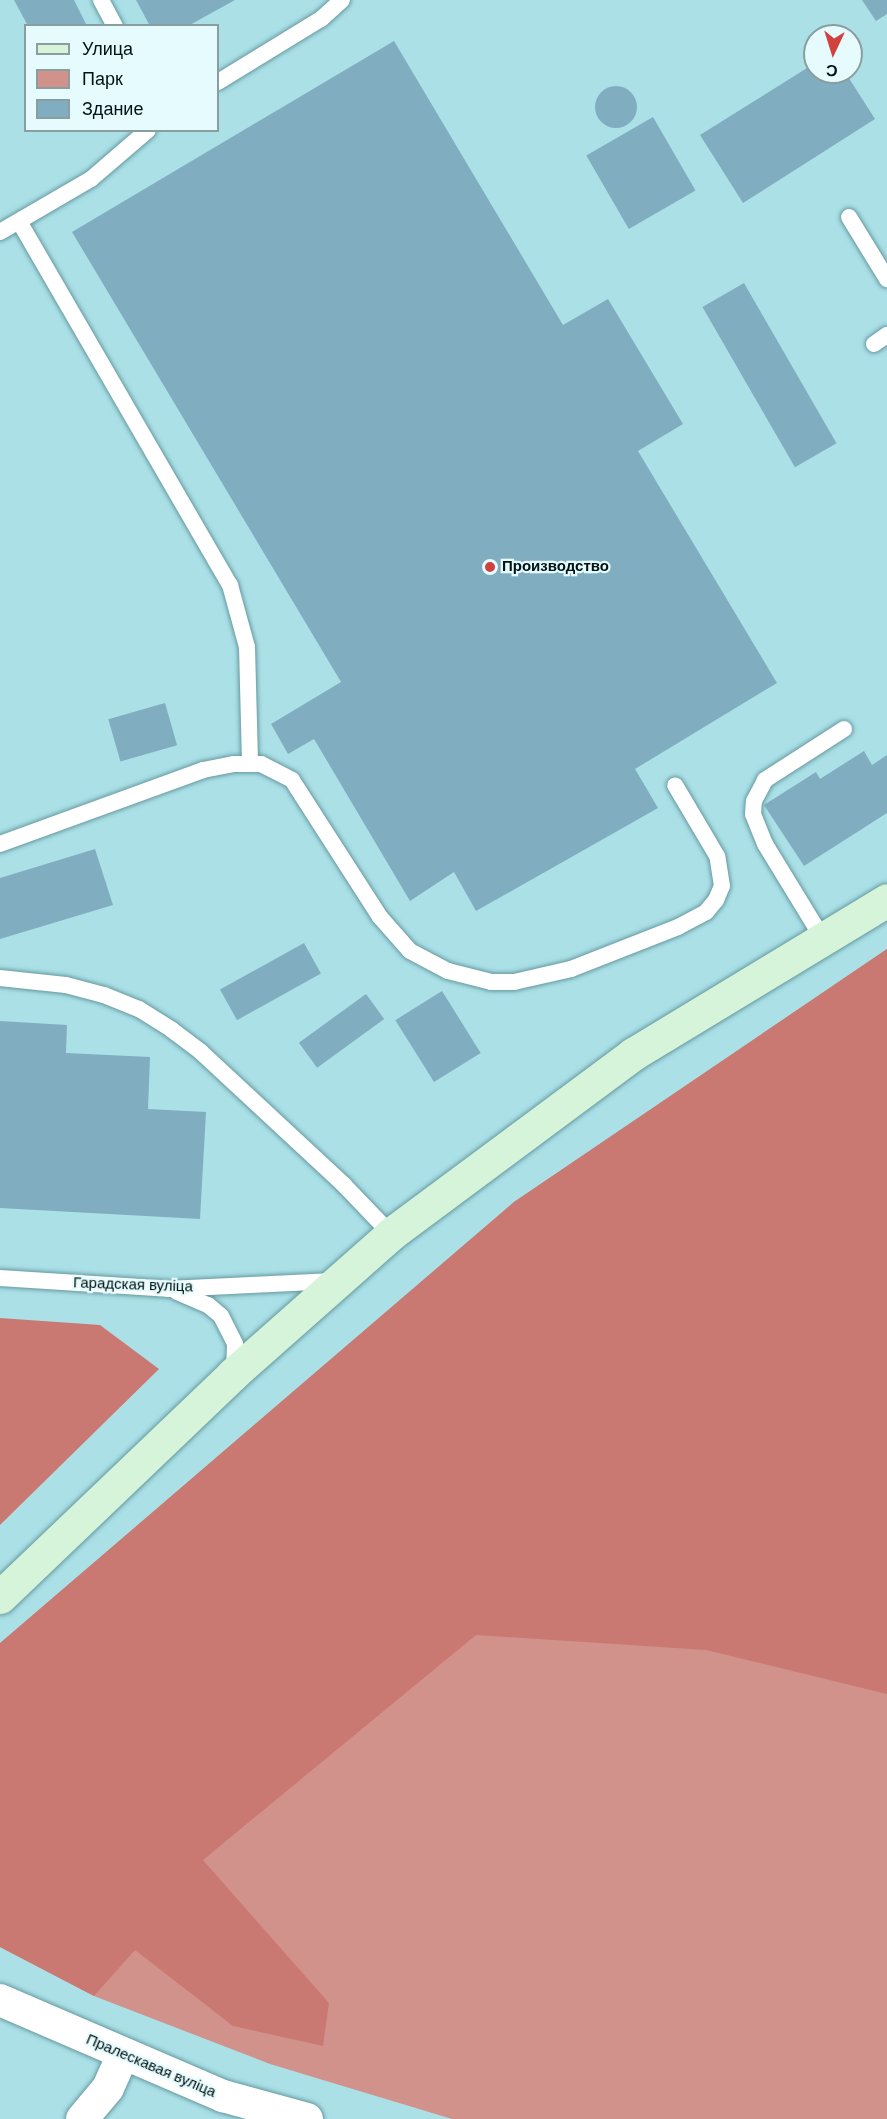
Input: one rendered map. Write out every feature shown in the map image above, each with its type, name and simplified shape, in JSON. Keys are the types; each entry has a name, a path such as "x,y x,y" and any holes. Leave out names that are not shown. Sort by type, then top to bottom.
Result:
{"main road":[{"path":"0,1597 233,1374 391,1234 633,1054 887,900"}],"street":[{"name":"Пралескавая вуліца","path":"0,2000 123,2055 224,2108 307,2119"},
{"path":"82,2119 108,2088 123,2055"}],"lane":[{"path":"101,0 114,24"},
{"path":"219,81 321,19 342,0"},
{"path":"0,232 91,179 146,132"},
{"path":"849,217 887,279"},
{"path":"20,222 230,585 247,647 250,763"},
{"path":"823,939 761,836 753,814 754,801 765,780 844,729"},
{"path":"0,844 203,770 250,763 272,767 292,780 380,917 410,951 448,971 490,982 514,982 571,969 678,927 706,912 722,886 722,870 675,784"},
{"path":"0,978 66,985 104,995 139,1010 172,1030 201,1052 344,1185 391,1234"},
{"name":"Гарадская вуліца","path":"0,1278 168,1289 338,1281"},
{"path":"168,1289 208,1305 221,1316 235,1344 233,1374"}],"green space":[{"path":"887,949 887,2119 452,2119 270,2064 94,1996 0,1947 0,1644 514,1202"}],"shaded area":[{"path":"887,949 887,1694 706,1650 476,1635 203,1860 329,2003 323,2046 233,2026 135,1950 94,1996 0,1947 0,1643 514,1202"},
{"path":"0,1318 100,1325 159,1369 0,1525"}],"building":[{"path":"14,0 74,0 86,24 27,24"},
{"path":"136,0 235,0 192,24 149,24"},
{"path":"862,0 887,0 887,14 876,21"},
{"name":"Производство","path":"394,41 563,325 608,299 683,424 638,451 777,683 635,769 658,808 476,911 454,872 410,901 314,739 288,754 271,724 341,682 72,232"},
{"path":"803,71 803,84 853,84 875,119 743,203 700,135"},
{"path":"616,86 631,92 637,107 631,122 616,128 601,122 595,107 601,92"},
{"path":"653,117 696,191 629,229 586,156"},
{"path":"744,283 837,443 795,467 702,307"},
{"path":"165,703 177,745 120,762 108,719"},
{"path":"864,751 872,765 887,755 887,813 804,866 764,805 816,772 820,779"},
{"path":"95,849 113,905 0,939 0,878"},
{"path":"304,943 321,974 237,1020 220,990"},
{"path":"442,991 481,1053 434,1082 395,1020"},
{"path":"366,994 384,1019 317,1068 299,1043"},
{"path":"0,1021 67,1025 66,1053 150,1057 148,1109 206,1112 200,1219 0,1208"}],"place":[{"name":"Производство","path":"490,567"}]}
